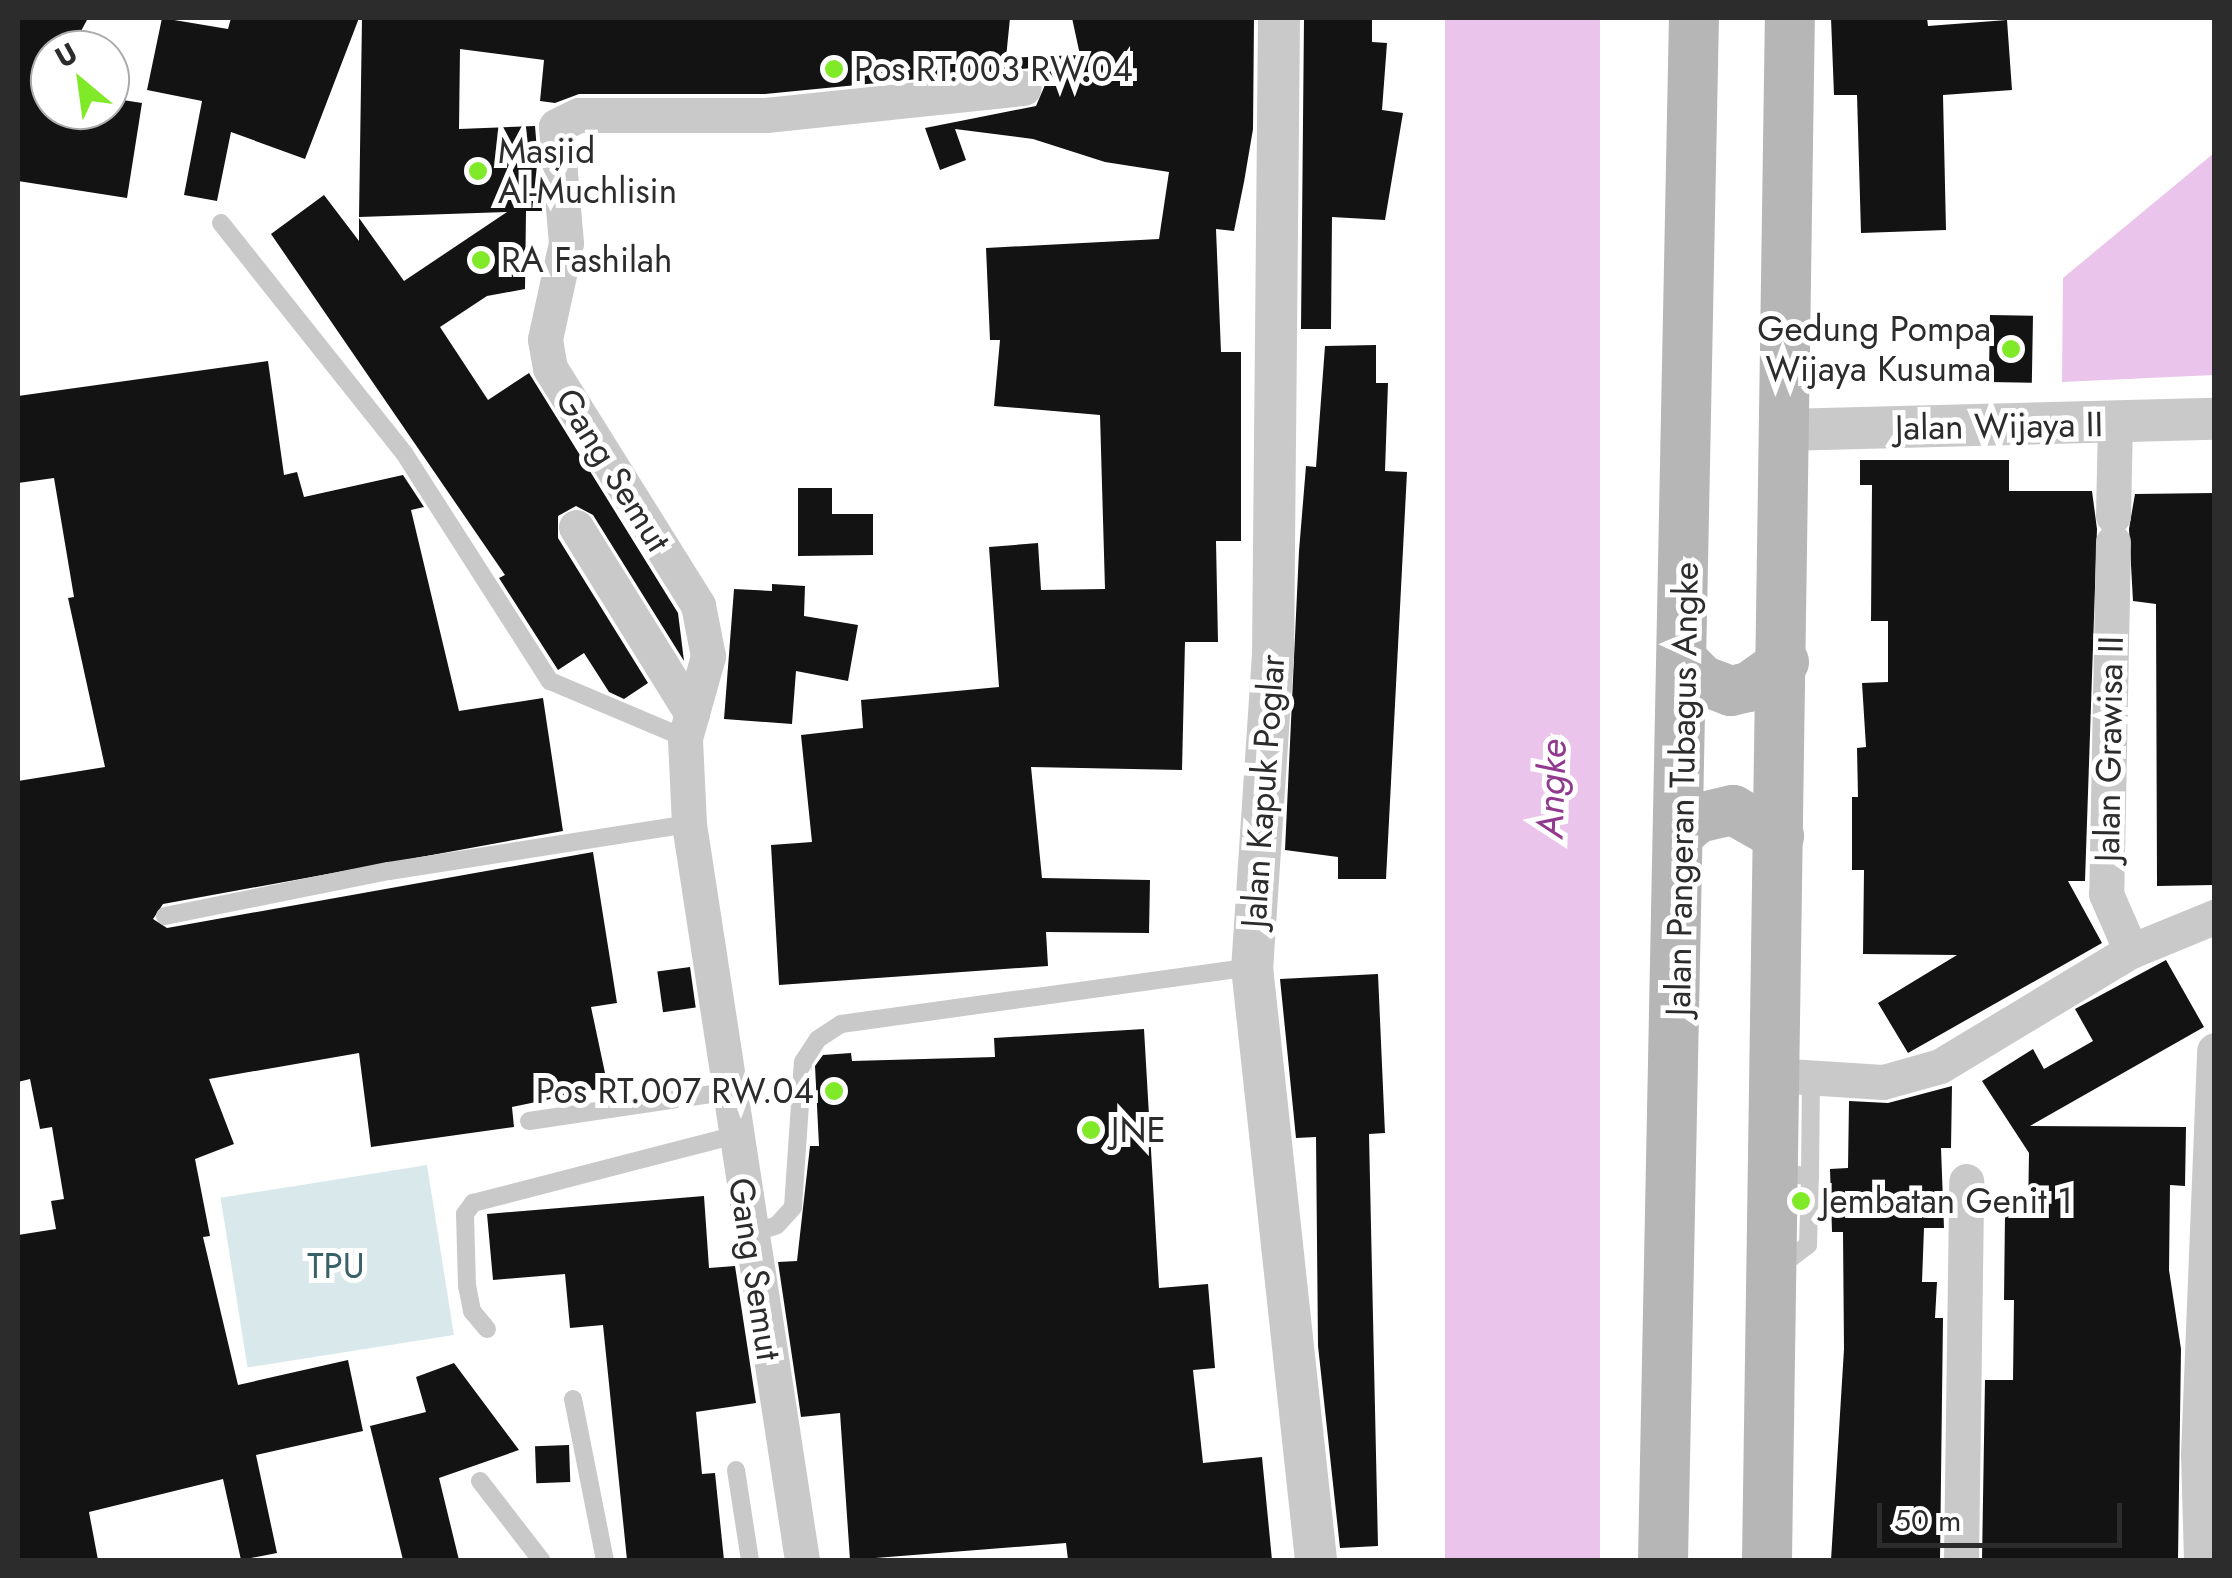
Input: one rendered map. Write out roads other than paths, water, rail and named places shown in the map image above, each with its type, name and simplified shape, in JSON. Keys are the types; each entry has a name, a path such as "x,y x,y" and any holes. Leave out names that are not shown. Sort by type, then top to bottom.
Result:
{"main road":[{"name":"Jalan Pangeran Tubagus Angke","path":"1663,1560 1694,18"},
{"path":"1767,1560 1770,1255 1791,1175 1792,1076 1779,836 1790,18"},
{"path":"1684,663 1702,680 1731,690 1748,687 1784,662"},
{"path":"1680,833 1698,818 1733,810 1779,836"}],"street":[{"name":"Jalan Kapuk Poglar","path":"1279,18 1273,654 1252,967 1316,1560"},
{"name":"Gang Semut","path":"802,1560 726,1092 689,824 688,726 708,656 698,605 550,368 545,339 566,243 556,126 579,115 766,115 1024,88"},
{"name":"Jalan Wijaya II","path":"1784,430 2214,420"},
{"name":"Jalan Grawisa II","path":"2114,424 2106,894 2131,950"},
{"path":"576,527 688,726"},
{"path":"1792,1076 1882,1082 1940,1066 2131,950 2214,917"},
{"path":"2202,1560 2214,1050"},
{"path":"1961,1560 1966,1181"}],"lane":[{"path":"221,223 404,454 550,681 688,726"},
{"path":"165,916 389,871 689,824"},
{"path":"750,1234 777,1225 793,1207 803,1062 818,1039 841,1024 1252,967"},
{"path":"529,1121 726,1092"},
{"path":"488,1329 472,1311 467,1286 465,1214 473,1203 734,1136"},
{"path":"573,1399 605,1560"},
{"path":"736,1470 750,1560"},
{"path":"480,1481 541,1560"}],"water":[{"name":"Angke","path":"1445,18 1600,18 1600,1560 1445,1560"},
{"path":"2214,153 2214,375 2062,382 2063,278"}],"place":[{"name":"Pos RT.003 RW.04","path":"834,69"},
{"name":"Masjid Al-Muchlisin","path":"478,171"},
{"name":"RA Fashilah","path":"481,260"},
{"name":"Gedung Pompa Wijaya Kusuma","path":"2011,349"},
{"name":"Pos RT.007 RW.04","path":"834,1091"},
{"name":"JNE","path":"1091,1130"},
{"name":"Jembatan Genit 1","path":"1801,1201"}],"park label":[{"name":"TPU","path":"336,1266"}]}
